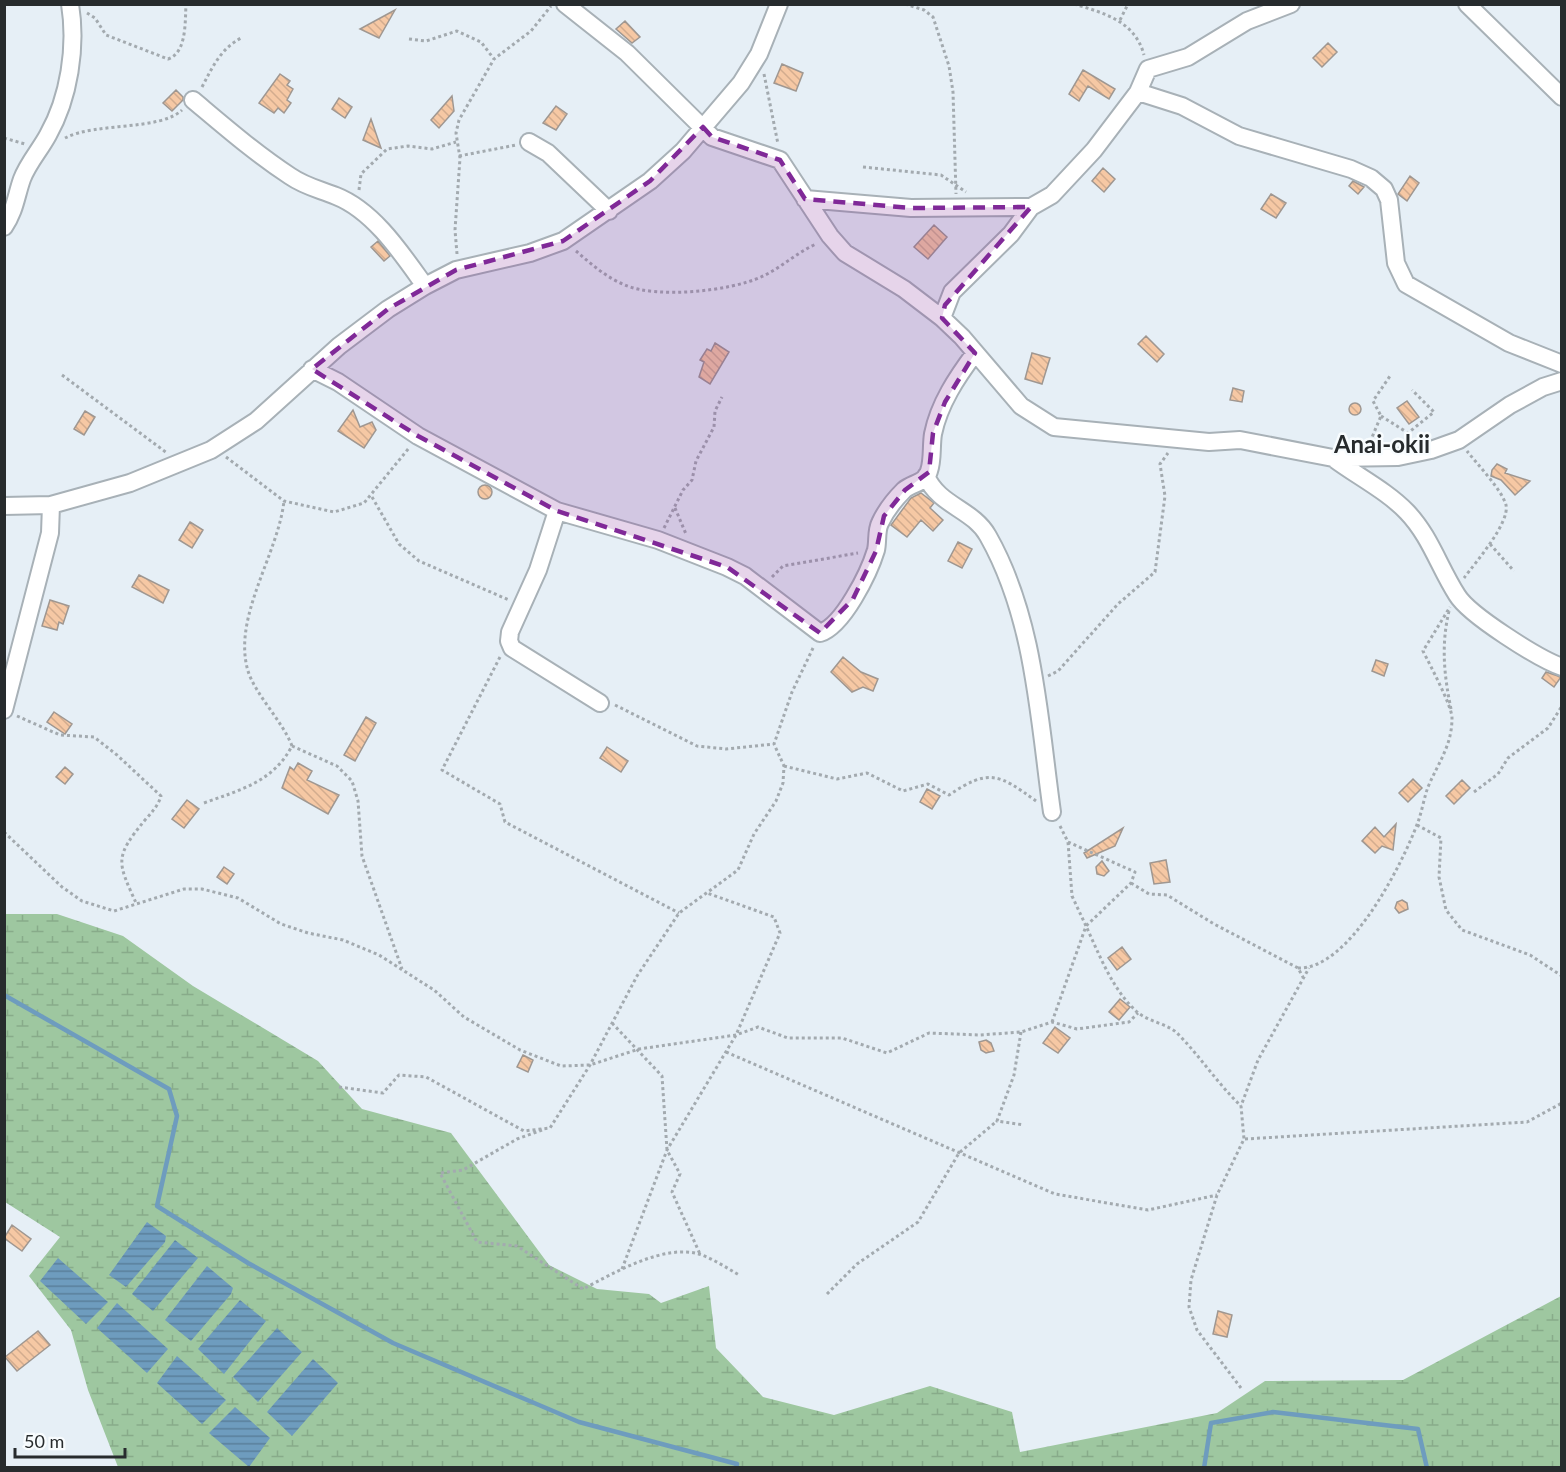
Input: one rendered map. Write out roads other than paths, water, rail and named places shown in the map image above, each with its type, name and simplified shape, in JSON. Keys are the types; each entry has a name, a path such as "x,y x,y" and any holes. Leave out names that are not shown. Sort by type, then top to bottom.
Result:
{"street":[{"path":"565,4 627,53 712,137 780,160 830,236 845,253 904,289 942,318 1021,406 1054,427 1209,442 1240,440 1333,458 1398,457 1431,450 1459,440 1510,405 1562,381"},
{"path":"4,506 51,505 130,483 217,447 256,421 312,369 388,309 425,286 456,270 530,253 563,241 650,181 683,151 741,82 759,54 779,4"},
{"path":"1467,4 1562,97"},
{"path":"942,318 952,292 1011,234 1031,207 1052,195 1072,175 1138,92 1148,69 1188,57 1247,21 1281,6"},
{"path":"4,226 15,211 22,179 48,135 65,98 70,54 70,7"},
{"path":"1138,92 1182,106 1239,136 1351,169 1371,178 1384,189 1389,200 1396,263 1406,284 1509,343 1562,364"},
{"path":"193,100 228,131 291,177 311,189 336,196 358,210 379,228 425,286"},
{"path":"530,142 548,153 609,210"},
{"path":"805,200 854,201 897,207 1031,207"},
{"path":"312,369 338,382 418,436 557,511 658,540 709,558 745,576 820,633 833,624 853,599 876,551 878,526 884,516 905,490 926,477 930,468 933,433 945,402 958,376 975,353"},
{"path":"1333,458 1407,512 1426,536 1454,602 1473,611 1545,662 1562,667"},
{"path":"926,477 938,496 977,523 988,536 1011,589 1026,633 1052,812"},
{"path":"9,712 50,533 51,505"},
{"path":"557,511 538,570 508,641 512,648 600,703"}],"water":[{"path":"147,1222 166,1236 165,1242 126,1287 109,1275"},
{"path":"175,1240 198,1258 153,1311 132,1294"},
{"path":"58,1258 108,1302 86,1324 40,1281"},
{"path":"207,1266 233,1288 231,1294 191,1341 165,1320"},
{"path":"240,1300 266,1321 224,1374 198,1349"},
{"path":"117,1303 168,1349 147,1373 97,1328"},
{"path":"277,1328 302,1352 258,1402 233,1377"},
{"path":"177,1356 226,1400 202,1424 157,1383"},
{"path":"313,1359 338,1383 292,1436 267,1412"},
{"path":"235,1407 270,1438 249,1467 209,1433"}],"waterway":[{"path":"4,995 169,1089 177,1116 157,1206 248,1263 393,1343 579,1422 737,1464 736,1468"},
{"path":"1204,1468 1211,1423 1273,1412 1418,1429 1427,1468"}],"district":[{"name":"Anai-okii","path":"1382,445"}]}
